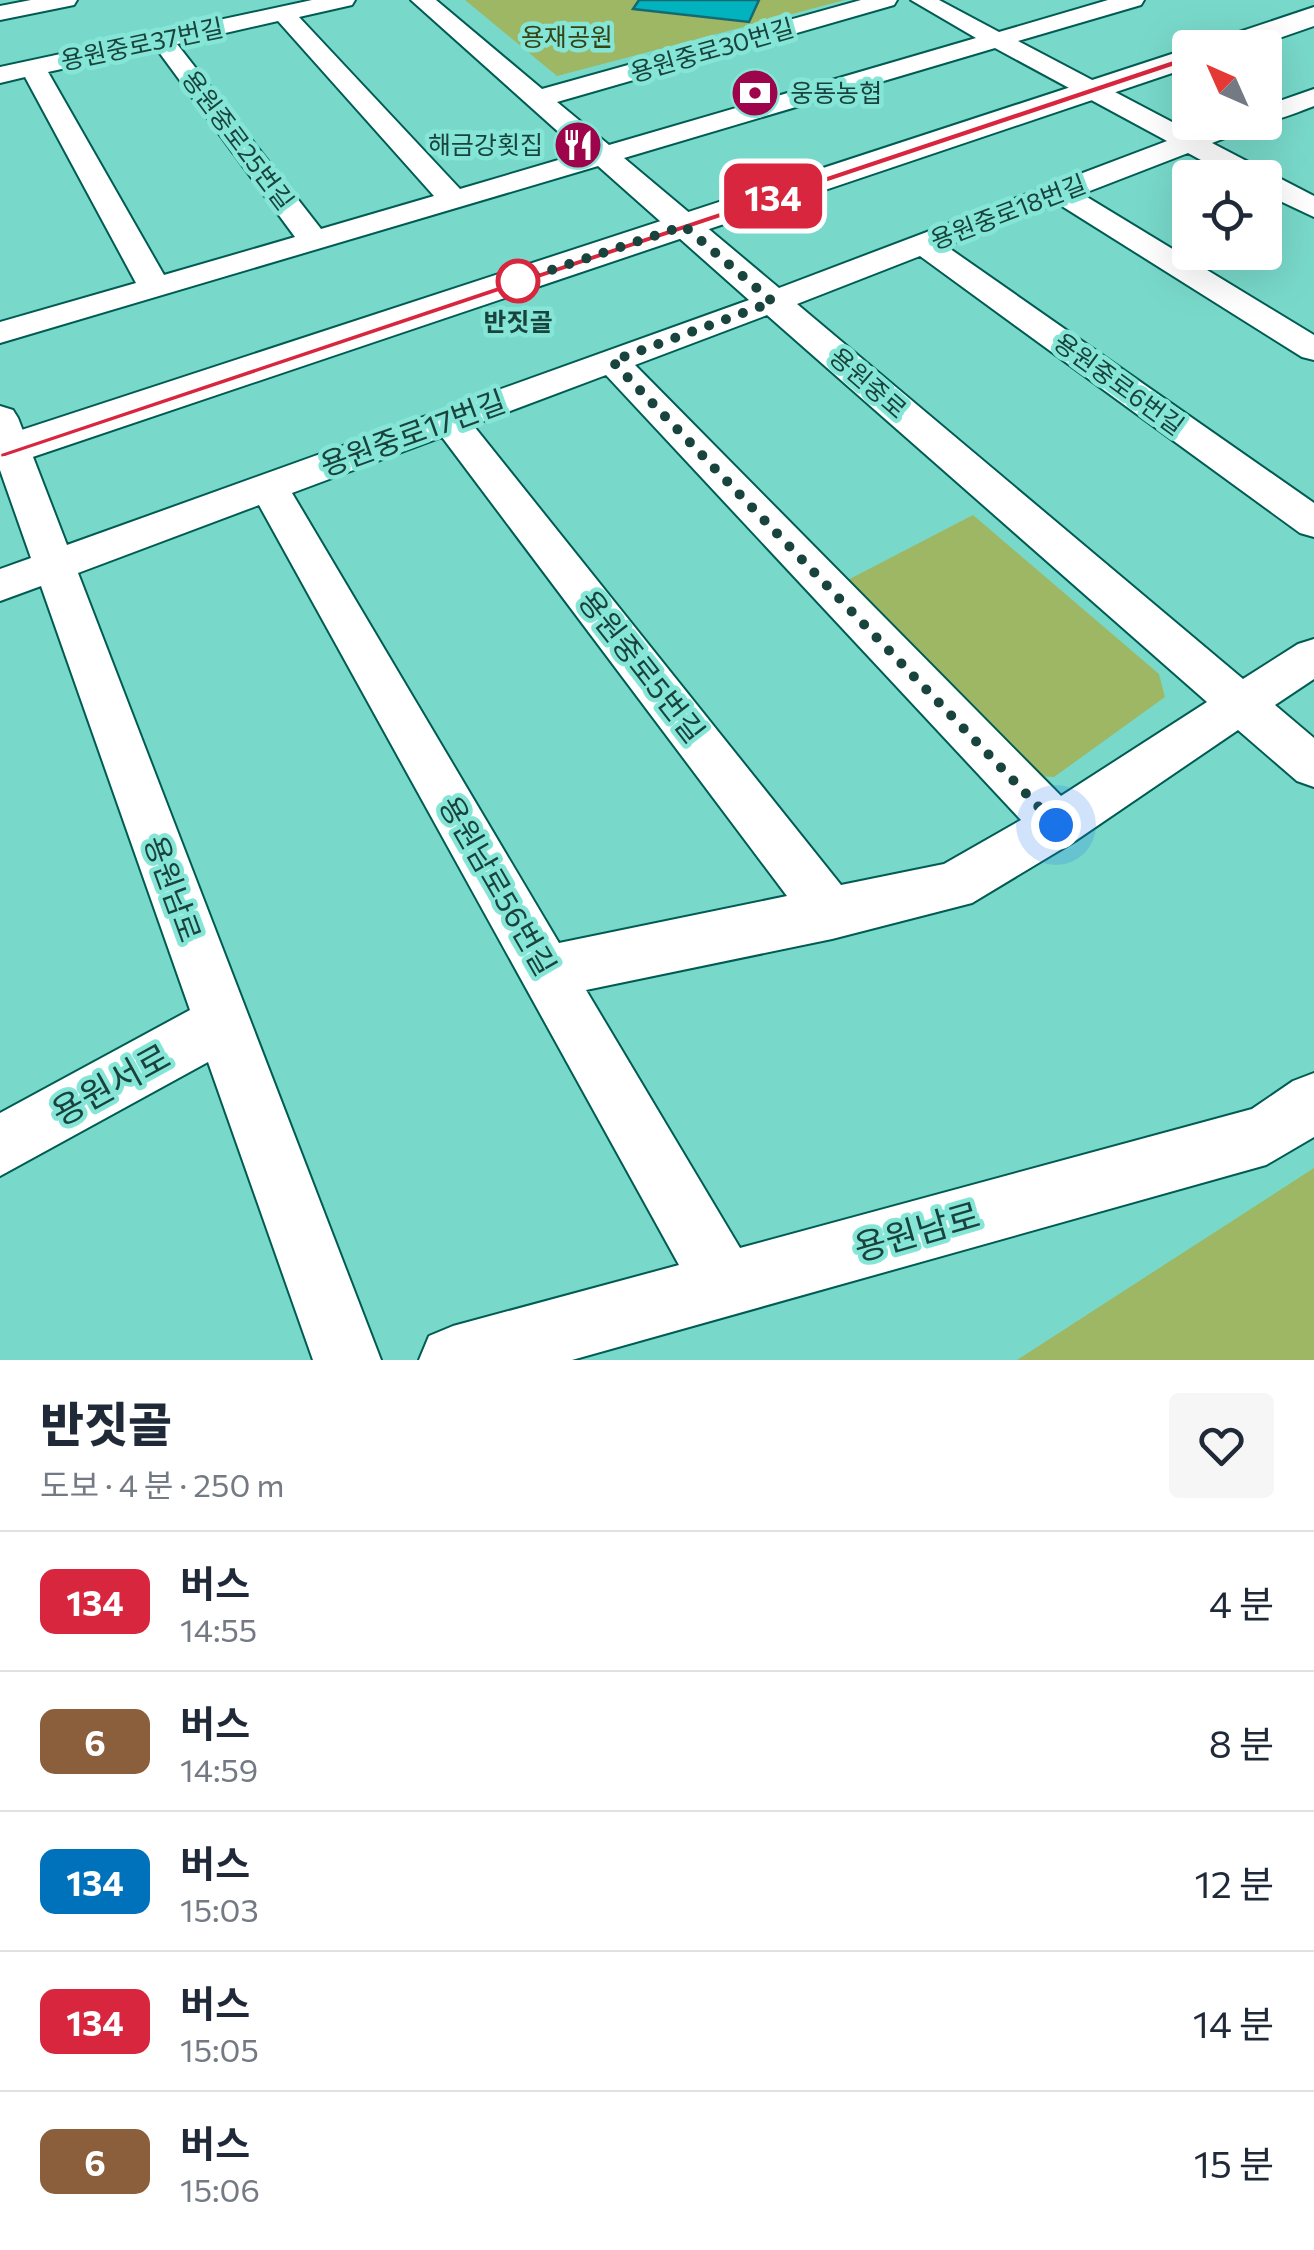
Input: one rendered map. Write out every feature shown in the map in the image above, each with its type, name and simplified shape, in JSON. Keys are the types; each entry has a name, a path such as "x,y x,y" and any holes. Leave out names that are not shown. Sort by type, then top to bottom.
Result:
{"main road":[{"path":"1273,30 1314,16"},
{"path":"4,440 684,226 1172,64"}],"street":[{"path":"0,14 66,0"},
{"name":"용원중로37번길","path":"0,75 344,0"},
{"name":"용원중로","path":"422,0 1314,766"},
{"name":"용원중로30번길","path":"537,100 886,0"},
{"path":"922,0 1223,160"},
{"name":"용원중로25번길","path":"0,333 1133,0"},
{"path":"283,13 454,200"},
{"name":"용원중로25번길","path":"162,40 314,241"},
{"path":"34,68 154,288"},
{"path":"1282,108 1314,96"},
{"name":"용원중로18번길","path":"773,302 1195,140"},
{"path":"1282,191 1314,208"},
{"path":"1059,192 1314,350"},
{"name":"용원중로6번길","path":"923,244 1314,523"},
{"name":"용원중로17번길","path":"0,586 773,302"},
{"path":"612,361 1056,825"},
{"name":"용원중로5번길","path":"450,420 832,914"},
{"name":"용원남로","path":"4,440 347,1360"},
{"name":"용원남로56번길","path":"269,487 726,1285"},
{"path":"546,972 954,886 1056,825 1314,656"},
{"name":"용원서로","path":"0,1146 222,1023"},
{"name":"용원남로","path":"453,1360 1266,1135 1314,1102"}],"green space":[{"name":"용재공원","path":"465,0 845,0 557,76"},
{"path":"973,515 1159,674 1165,697 1054,777 1019,775 840,584"},
{"path":"1314,1168 1314,1360 1017,1360"}],"building":[{"path":"639,0 759,0 749,22 633,9"}],"bus line":[{"name":"134","path":"0,453 1172,64"}],"place":[{"name":"웅동농협","path":"755,93"},
{"name":"해금강횟집","path":"578,145"},
{"name":"반짓골","path":"518,281"}],"route":[{"path":"518,281 684,226 773,302 612,361 1056,825"}]}
